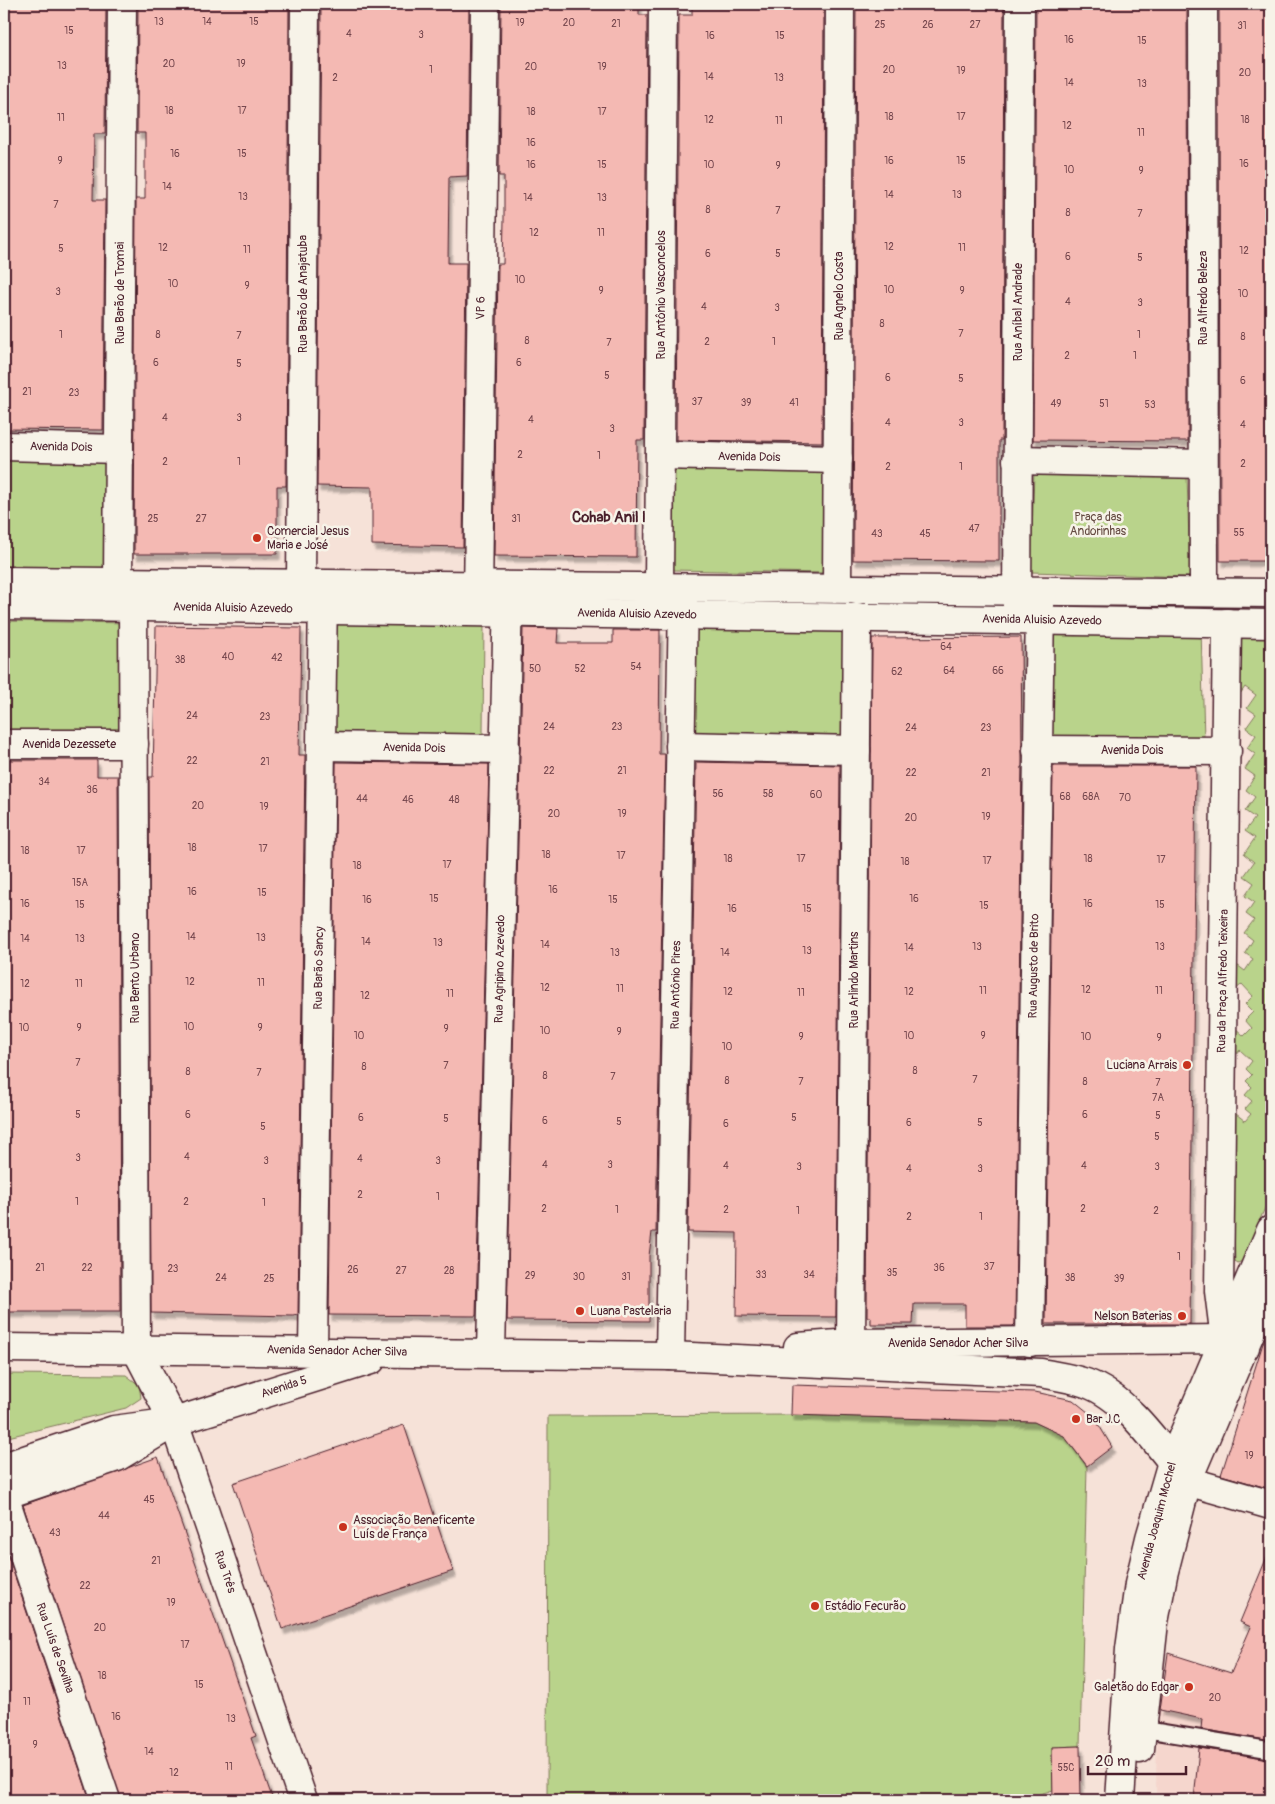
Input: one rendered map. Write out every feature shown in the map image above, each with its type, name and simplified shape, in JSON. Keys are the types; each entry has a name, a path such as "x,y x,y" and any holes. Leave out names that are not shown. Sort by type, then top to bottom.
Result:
{"street":[{"name":"Rua Barão de Tromai","path":"118,582 122,4"},
{"name":"Rua Barão de Anajatuba","path":"305,4 316,592"},
{"name":"VP 6","path":"478,612 485,4"},
{"name":"Rua Antônio Vasconcelos","path":"663,4 660,455 671,587 682,615"},
{"name":"Rua Agnelo Costa","path":"837,588 840,4"},
{"name":"Rua Aníbal Andrade","path":"1020,4 1018,460 1028,590 1028,620"},
{"name":"Rua Alfredo Beleza","path":"1203,4 1204,592"},
{"name":"Avenida Dois","path":"4,446 118,449"},
{"name":"Avenida Dois","path":"660,455 838,458"},
{"path":"1018,460 1203,464"},
{"name":"Avenida Aluisio Azevedo","path":"4,581 118,582 316,592 478,612 1271,624"},
{"name":"Avenida Aluisio Azevedo","path":"4,605 133,607 316,592 478,585 1271,593"},
{"name":"Rua Agripino Azevedo","path":"491,1354 508,585"},
{"name":"Rua Barão Sancy","path":"313,1351 323,746 316,592"},
{"name":"Rua Bento Urbano","path":"133,607 136,1349"},
{"name":"Rua Antônio Pires","path":"670,1356 682,615"},
{"name":"Rua Arlindo Martins","path":"851,1343 857,617"},
{"name":"Rua Augusto de Brito","path":"1028,620 1037,750 1030,1342"},
{"name":"Rua da Praça Alfredo Teixeira","path":"1228,623 1219,1291 1235,1343"},
{"name":"Avenida Dezessete","path":"4,744 134,744"},
{"name":"Avenida Dois","path":"323,746 505,749"},
{"path":"680,746 856,750"},
{"name":"Avenida Dois","path":"1037,750 1227,750"},
{"name":"Avenida Joaquim Mochel","path":"1120,1800 1125,1703 1136,1602 1150,1538 1235,1343 1271,1230"},
{"name":"Avenida Joaquim Mochel","path":"1235,1343 1271,1284"},
{"name":"Avenida Senador Acher Silva","path":"670,1356 851,1343 1235,1343"},
{"name":"Avenida Senador Acher Silva","path":"4,1348 670,1356 1041,1373 1086,1383 1106,1393 1129,1411 1179,1472"},
{"name":"Rua Três","path":"136,1349 174,1422 303,1800"},
{"name":"Avenida 5","path":"4,1467 114,1430 174,1422 394,1352"},
{"name":"Avenida 5","path":"4,1496 117,1457 174,1422"},
{"path":"1179,1472 1271,1505"},
{"name":"Avenida Joaquim Mochel","path":"1137,1800 1147,1677 1179,1472"},
{"name":"Rua Luís de Sevilha","path":"4,1496 106,1800"}],"lane":[{"path":"1142,1729 1271,1750"}],"shaded area":[{"path":"1157,1710 1271,1733 1271,1800 1156,1800"}],"green space":[{"path":"4,456 107,459 104,571 4,570"},
{"path":"674,468 828,472 828,573 672,570"},
{"name":"Praça das Andorinhas","path":"1034,472 1187,475 1190,577 1031,572"},
{"path":"4,621 129,623 130,734 4,731"},
{"path":"330,623 484,624 483,734 329,732"},
{"path":"1047,627 1201,628 1204,740 1045,738"},
{"path":"692,629 851,632 850,738 690,734"},
{"path":"1271,633 1271,1194 1242,1261 1238,1263 1235,1261 1231,1110 1245,1121 1251,1114 1245,1109 1252,1101 1245,1095 1252,1087 1246,1081 1252,1075 1246,1069 1252,1061 1240,1050 1232,1060 1232,1025 1244,1036 1252,1028 1245,1020 1253,1012 1245,1004 1253,996 1242,984 1232,993 1233,962 1245,971 1253,959 1245,953 1253,940 1244,933 1254,920 1246,914 1254,902 1245,896 1254,883 1244,876 1254,862 1244,854 1255,838 1245,831 1255,818 1245,811 1255,797 1246,790 1255,776 1245,769 1255,754 1247,748 1256,735 1246,728 1256,714 1247,708 1256,695 1245,687 1236,700 1238,634"},
{"path":"4,1374 126,1375 139,1385 141,1398 126,1408 4,1438"},
{"name":"Estádio Fecurão","path":"791,1415 1034,1422 1064,1436 1087,1467 1080,1746 1052,1747 1053,1790 1021,1800 547,1800 548,1416"}],"building":[{"path":"4,4 106,4 105,134 94,134 93,200 105,200 103,430 4,429"},
{"path":"138,4 289,4 286,486 277,486 277,554 134,554 136,199 145,199 145,133 137,133"},
{"path":"321,4 469,4 467,176 449,177 448,263 466,263 463,547 372,545 372,487 317,486"},
{"path":"501,4 639,4 639,15 647,15 644,440 637,440 636,557 494,556 498,264 503,264 504,220 504,176 499,176"},
{"path":"692,4 824,4 822,442 676,440 679,15 692,15"},
{"path":"856,4 1004,4 1002,440 999,440 999,561 853,560"},
{"path":"1036,4 1187,4 1188,441 1033,440"},
{"path":"1219,4 1271,4 1271,561 1220,561"},
{"path":"156,626 301,628 299,755 305,755 298,1315 151,1313 149,777 153,777"},
{"path":"523,628 558,629 557,643 613,643 613,630 660,630 659,754 665,754 656,1232 652,1232 649,1256 649,1321 507,1320"},
{"path":"1021,637 1022,759 1015,1324 1013,1326 965,1326 965,1304 914,1304 913,1324 871,1324 871,1317 867,1317 872,638"},
{"path":"4,760 97,760 97,776 118,776 120,1312 4,1312"},
{"path":"336,762 489,764 476,1316 329,1315"},
{"path":"696,762 840,765 836,1317 736,1316 737,1233 688,1232"},
{"path":"1053,766 1196,766 1190,1324 1046,1324"},
{"path":"1266,1334 1271,1335 1271,1489 1221,1475"},
{"path":"792,1385 1035,1392 1073,1400 1094,1417 1112,1447 1087,1466 1064,1436 1034,1422 791,1415"},
{"name":"Associação Beneficente Luís de França","path":"404,1425 453,1571 282,1629 233,1483"},
{"path":"158,1457 256,1736 251,1738 273,1800 121,1800 23,1505"},
{"path":"4,1544 90,1800 4,1800"},
{"path":"1271,1547 1271,1741 1201,1729 1202,1719 1160,1710 1168,1653 1231,1673 1251,1627 1240,1622"},
{"path":"1080,1746 1081,1800 1053,1800 1052,1747"},
{"path":"1199,1748 1271,1759 1267,1800 1194,1800"}],"place":[{"name":"Comercial Jesus Maria e José","path":"257,538"},
{"name":"Luciana Arrais","path":"1187,1065"},
{"name":"Luana Pastelaria","path":"580,1311"},
{"name":"Nelson Baterias","path":"1182,1316"},
{"name":"Bar J.C","path":"1076,1419"},
{"name":"Associação Beneficente Luís de França","path":"343,1527"},
{"name":"Estádio Fecurão","path":"815,1606"},
{"name":"Galetão do Edgar","path":"1189,1687"}],"district":[{"name":"Cohab Anil I","path":"609,517"}]}
